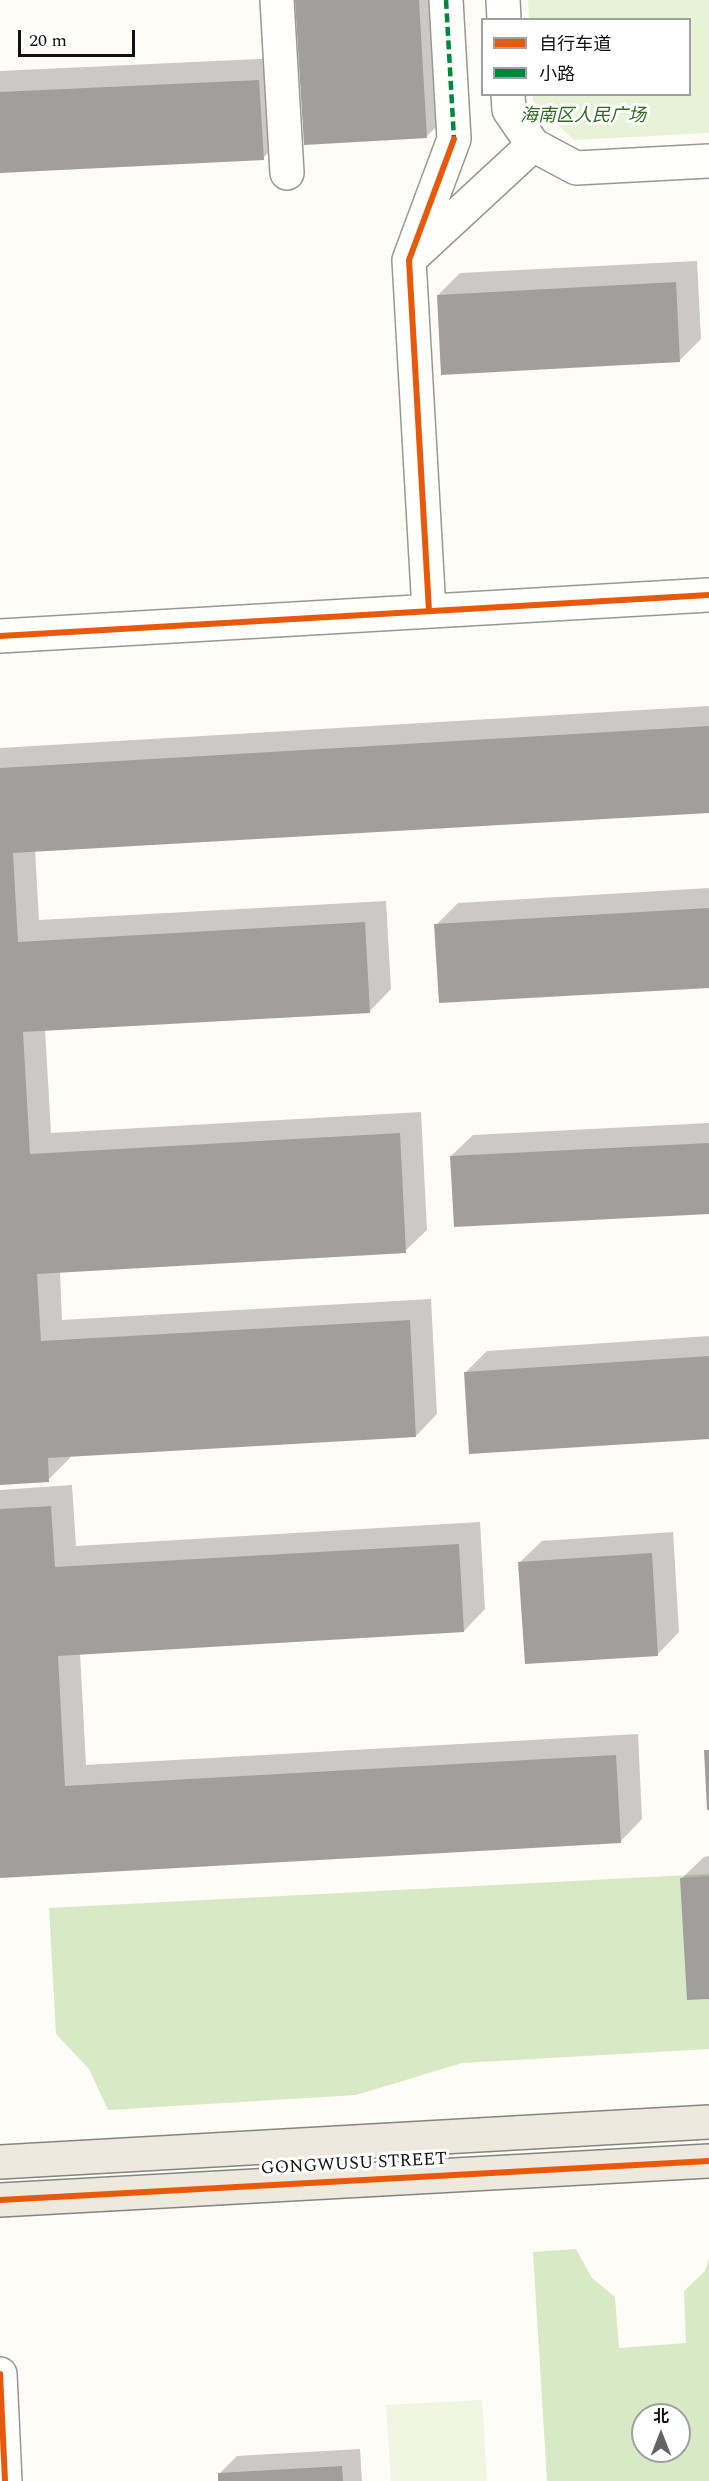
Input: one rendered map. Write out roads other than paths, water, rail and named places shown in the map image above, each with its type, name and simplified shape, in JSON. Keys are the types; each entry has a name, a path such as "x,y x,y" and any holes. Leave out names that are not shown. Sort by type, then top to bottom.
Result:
{"main road":[{"name":"GONGWUSU STREET","path":"0,2162 709,2122"},
{"name":"GONGWUSU STREET","path":"0,2200 709,2161"}],"street":[{"path":"277,0 287,173"},
{"path":"429,611 409,260 454,139 447,0"},
{"path":"503,0 504,18"},
{"path":"508,96 509,110 533,145 576,168 709,161"},
{"path":"409,260 533,145"},
{"path":"0,636 709,595"},
{"path":"0,2373 5,2481"}],"park label":[{"name":"海南区人民广场","path":"583,117"}]}
